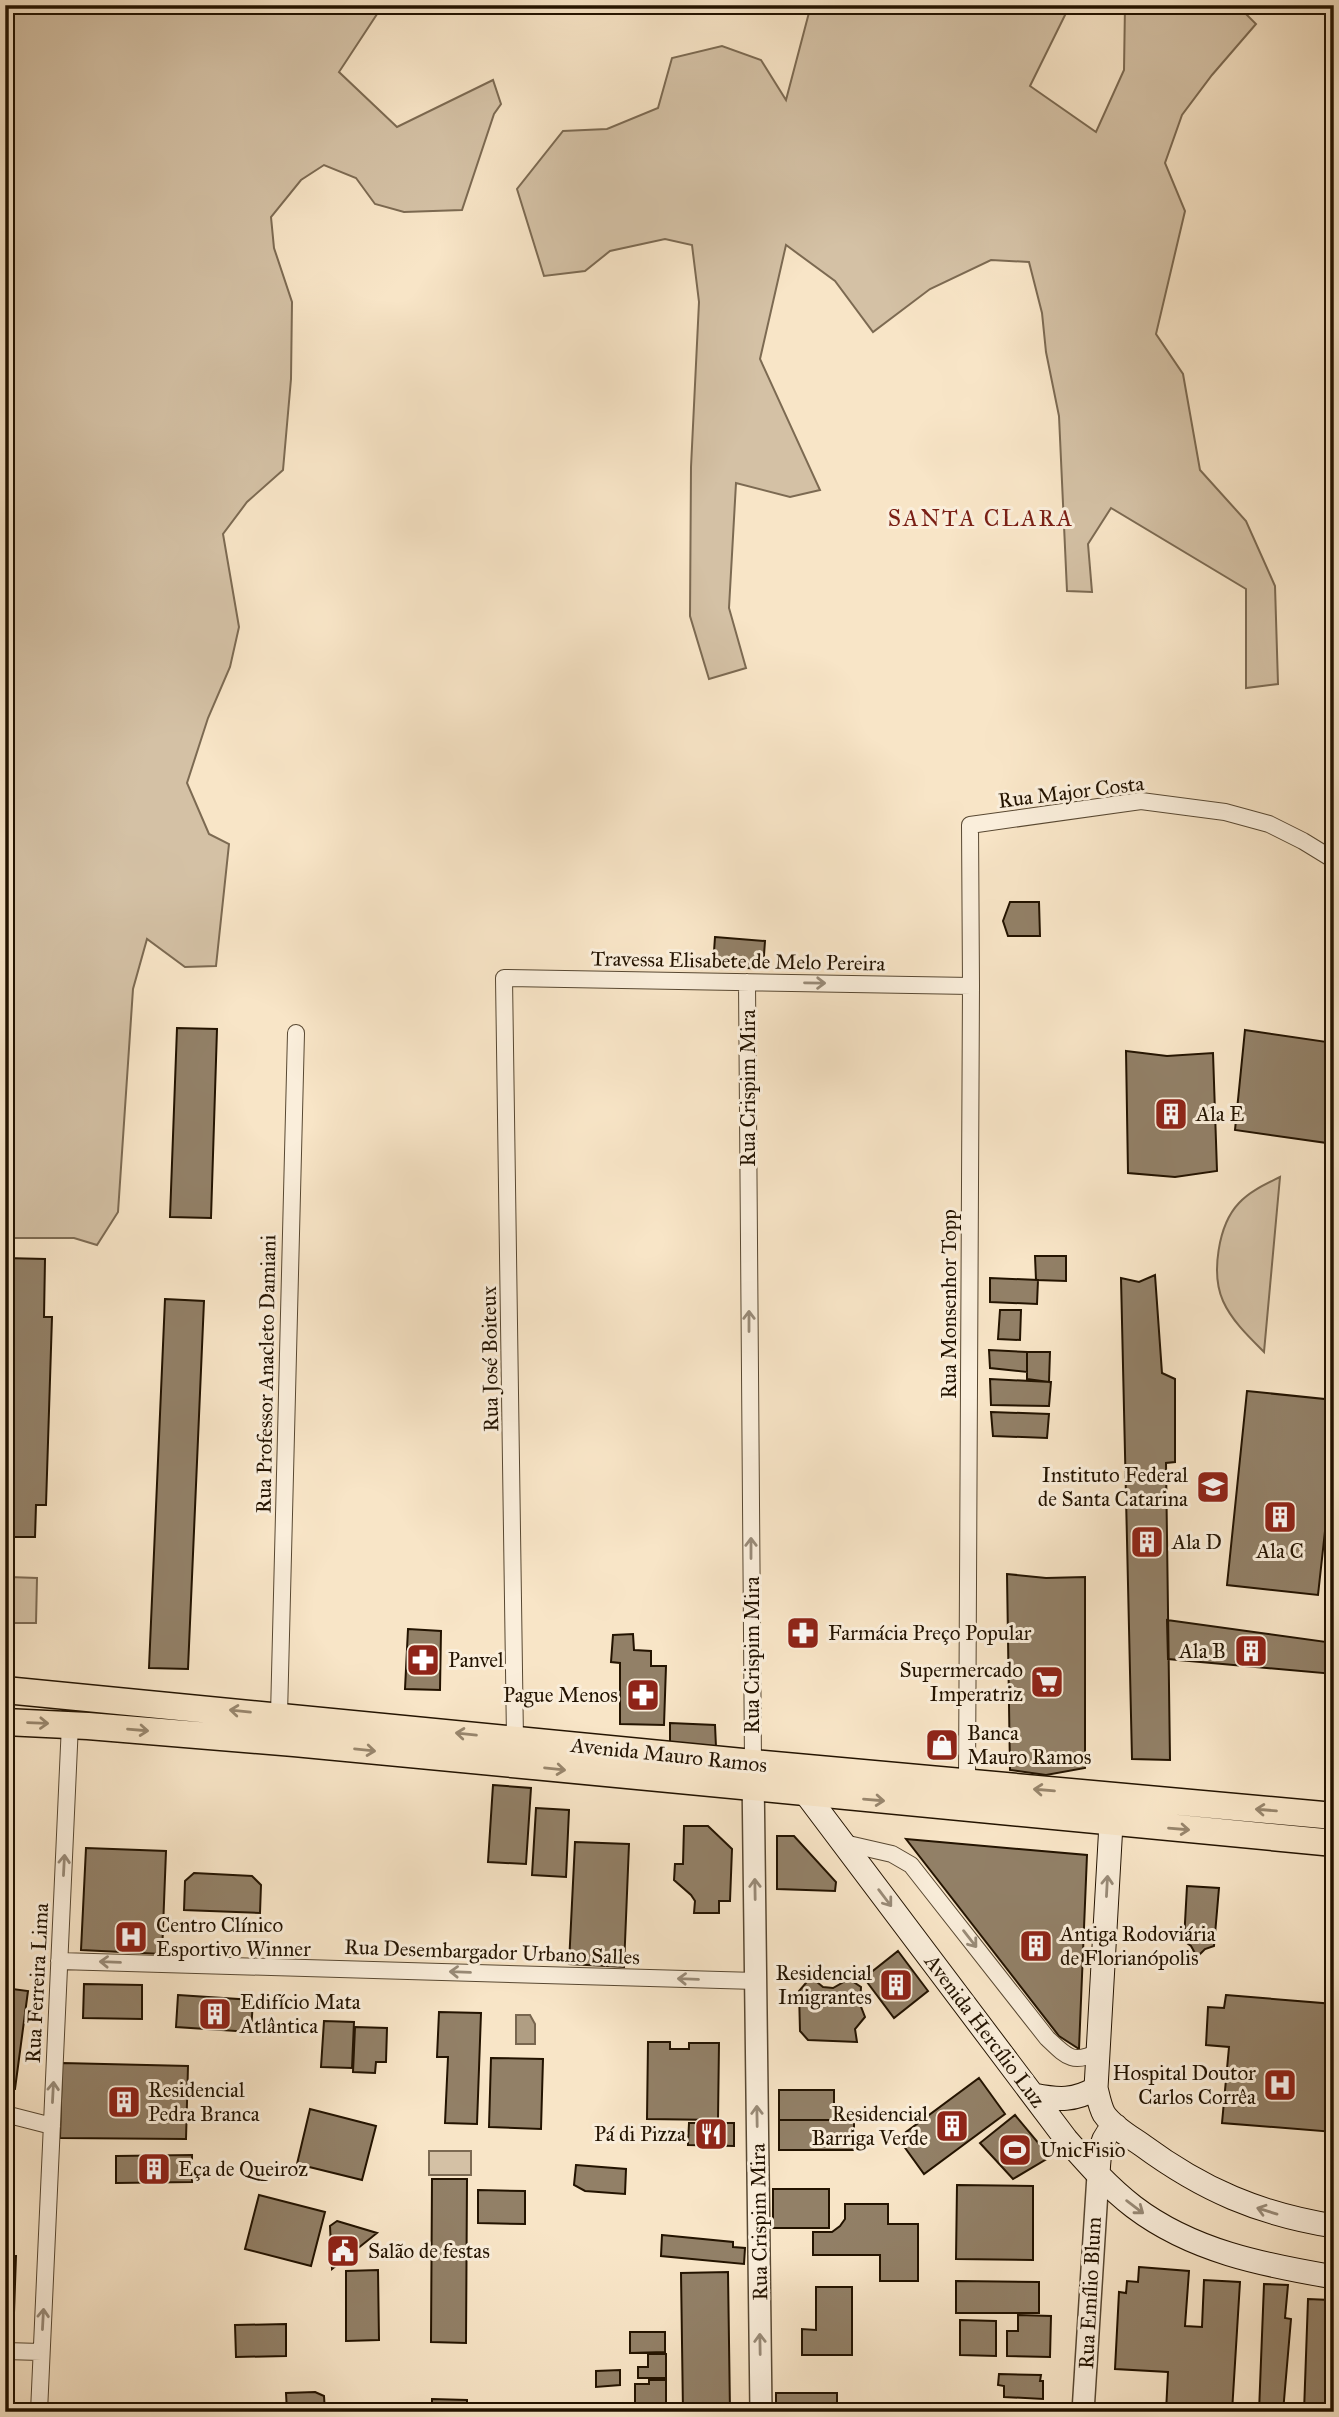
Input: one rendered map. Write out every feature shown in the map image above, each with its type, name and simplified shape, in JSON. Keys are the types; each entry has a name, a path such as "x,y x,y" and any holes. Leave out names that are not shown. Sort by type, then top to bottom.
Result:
{"main road":[{"name":"Avenida Mauro Ramos","path":"5,1690 516,1739 753,1776 806,1794 1112,1809 1334,1816"},
{"path":"70,1724 71,1695"},
{"name":"Avenida Mauro Ramos","path":"5,1722 70,1724 307,1745 753,1776 824,1770 967,1783 1112,1809 1334,1843"},
{"path":"806,1794 808,1780 824,1770"},
{"name":"Avenida Hercílio Luz","path":"806,1794 1066,2138 1097,2175 1157,2223 1204,2246 1250,2261 1334,2277"},
{"path":"1112,1809 1096,2088 1102,2112 1116,2126 1178,2172 1238,2202 1288,2218 1334,2226"},
{"path":"1034,2095 1067,2100 1096,2088"},
{"path":"1097,2175 1100,2149 1110,2130 1116,2126"}],"street":[{"name":"Rua Major Costa","path":"970,825 1141,801 1226,812 1269,824 1334,860"},
{"name":"Rua Monsenhor Topp","path":"967,1783 970,825"},
{"name":"Travessa Elisabete de Melo Pereira","path":"505,978 971,986"},
{"name":"Rua José Boiteux","path":"505,978 516,1739"},
{"name":"Rua Crispim Mira","path":"747,982 761,2412"},
{"name":"Rua Professor Anacleto Damiani","path":"279,1715 296,1033"},
{"name":"Rua Ferreira Lima","path":"38,2412 70,1724"},
{"name":"Avenida Hercílio Luz","path":"844,1843 892,1854 911,1864 1047,2038 1065,2055 1078,2059 1098,2052"},
{"name":"Rua Desembargador Urbano Salles","path":"59,1961 756,1981"},
{"path":"5,2114 52,2126"},
{"name":"Rua Emílio Blum","path":"1083,2412 1097,2175"},
{"path":"5,2351 41,2352"}],"shaded area":[{"path":"5,5 383,5 339,72 397,127 493,80 501,104 494,114 462,210 404,212 375,204 356,178 324,165 301,180 271,217 274,248 292,302 291,379 283,470 247,502 223,534 239,627 230,667 208,718 187,783 209,834 229,844 216,966 185,967 147,939 133,989 118,1212 97,1245 74,1238 5,1238"},
{"path":"811,5 1070,5 1030,86 1096,132 1124,70 1125,5 1237,5 1256,24 1182,115 1165,163 1185,211 1156,334 1183,374 1200,470 1246,521 1275,586 1278,684 1246,688 1246,589 1111,508 1088,544 1092,592 1067,591 1059,416 1046,352 1042,313 1029,262 991,260 930,289 873,332 835,281 786,245 760,359 820,490 790,497 736,483 729,608 746,668 709,679 690,616 691,467 699,302 692,245 665,239 610,251 585,271 544,276 517,189 563,131 607,129 658,108 672,58 722,46 761,60 786,100"},
{"path":"1280,1177 1264,1352 1241,1328 1223,1301 1219,1290 1217,1264 1222,1237 1232,1212 1248,1195"},
{"path":"9,1577 37,1578 36,1623 8,1623"},
{"path":"516,2015 530,2015 535,2024 535,2044 516,2044"},
{"path":"429,2151 471,2151 471,2175 429,2175"}],"building":[{"path":"1010,902 1039,902 1040,936 1008,936 1003,921"},
{"path":"715,937 765,941 763,969 713,966"},
{"path":"177,1028 217,1029 211,1218 170,1217"},
{"path":"1245,1030 1334,1043 1334,1144 1235,1130"},
{"name":"Ala E","path":"1126,1051 1167,1056 1213,1053 1217,1171 1175,1177 1128,1173"},
{"path":"1035,1256 1066,1256 1066,1281 1036,1280"},
{"path":"5,1258 45,1259 44,1317 52,1317 46,1505 36,1505 35,1537 5,1537"},
{"name":"Ala D","path":"1155,1275 1162,1373 1175,1379 1175,1462 1166,1463 1170,1760 1132,1759 1121,1278 1139,1282"},
{"path":"990,1278 1038,1280 1037,1304 990,1302"},
{"path":"165,1299 204,1301 188,1669 149,1668"},
{"path":"1000,1310 1021,1310 1020,1340 998,1339"},
{"path":"989,1350 1027,1352 1027,1372 990,1368"},
{"path":"1027,1352 1050,1352 1049,1382 1027,1379"},
{"path":"990,1379 1051,1382 1049,1406 991,1405"},
{"name":"Ala C","path":"1247,1391 1334,1400 1334,1449 1318,1595 1227,1585"},
{"path":"991,1412 1049,1414 1047,1438 993,1436"},
{"name":"Supermercado Imperatriz","path":"1007,1574 1046,1578 1085,1577 1085,1768 1046,1775 1010,1770"},
{"name":"Ala B","path":"1167,1620 1334,1643 1334,1674 1168,1659"},
{"name":"Panvel","path":"408,1629 441,1631 440,1690 405,1689"},
{"name":"Pague Menos","path":"633,1634 634,1650 651,1651 651,1666 666,1666 664,1725 620,1724 620,1663 611,1662 613,1635"},
{"path":"670,1723 715,1725 716,1747 670,1747"},
{"name":"Banca Mauro Ramos","path":"935,1740 950,1741 950,1750 935,1750"},
{"path":"493,1785 531,1788 526,1864 488,1862"},
{"path":"536,1808 569,1810 566,1877 532,1875"},
{"path":"684,1826 708,1826 732,1849 730,1901 719,1901 719,1913 694,1913 695,1901 674,1880 675,1864 683,1864"},
{"path":"777,1836 794,1836 836,1882 835,1891 777,1889"},
{"name":"Antiga Rodoviária de Florianópolis","path":"906,1839 1087,1855 1079,2049 1059,2036"},
{"path":"575,1842 629,1844 624,1967 569,1964"},
{"path":"86,1848 166,1851 162,1954 81,1950"},
{"path":"194,1873 252,1876 261,1885 260,1913 184,1910 185,1881"},
{"path":"1187,1886 1219,1888 1214,1946 1205,1949 1197,1957 1191,1946 1184,1941"},
{"name":"Residencial Imigrantes","path":"898,1951 928,1991 894,2018 864,1978"},
{"path":"811,1977 823,1987 833,1988 849,1979 861,1987 860,2004 865,2017 855,2029 857,2042 808,2040 800,2031 799,1991"},
{"path":"84,1984 142,1985 142,2019 83,2018"},
{"path":"5,1988 28,1991 15,2089 5,2088"},
{"name":"Edifício Mata Atlântica","path":"178,1995 253,2000 251,2032 176,2027"},
{"name":"Hospital Doutor Carlos Corrêa","path":"1226,1995 1334,2004 1334,2132 1222,2123 1229,2047 1206,2045 1208,2007 1224,2008"},
{"path":"439,2012 481,2013 477,2124 445,2123 448,2057 437,2057"},
{"path":"324,2021 354,2022 352,2068 321,2067"},
{"path":"355,2027 387,2028 386,2062 376,2062 375,2073 353,2072"},
{"path":"648,2042 670,2042 670,2049 689,2049 689,2043 719,2043 718,2120 647,2119"},
{"path":"491,2058 543,2059 541,2129 489,2127"},
{"name":"Residencial Pedra Branca","path":"62,2063 188,2066 186,2139 60,2138"},
{"name":"Residencial Barriga Verde","path":"979,2078 1005,2114 924,2174 898,2138"},
{"path":"779,2090 834,2090 834,2120 779,2120"},
{"path":"310,2109 376,2126 362,2180 297,2164"},
{"name":"UnicFisio","path":"1015,2115 1050,2157 1013,2179 980,2143"},
{"path":"779,2120 854,2120 854,2150 779,2150"},
{"name":"Pá di Pizza","path":"689,2123 734,2123 734,2146 688,2145"},
{"name":"Eça de Queiroz","path":"192,2155 192,2182 116,2183 116,2156"},
{"path":"576,2165 626,2169 625,2194 585,2191 574,2185"},
{"path":"432,2179 467,2179 466,2343 431,2342"},
{"path":"957,2185 1033,2186 1033,2260 956,2259"},
{"path":"773,2189 829,2189 829,2228 773,2228"},
{"path":"478,2190 525,2191 525,2224 478,2223"},
{"path":"259,2195 325,2212 311,2266 245,2249"},
{"path":"845,2204 888,2204 888,2224 918,2224 918,2281 880,2281 880,2255 813,2255 813,2232 832,2232 840,2226 845,2219"},
{"name":"Salão de festas","path":"337,2221 377,2233 332,2269 330,2226"},
{"path":"662,2235 733,2242 733,2247 745,2248 744,2264 661,2256"},
{"path":"5,2256 16,2256 13,2341 5,2340"},
{"path":"1139,2267 1189,2271 1185,2326 1202,2327 1204,2280 1240,2282 1232,2412 1166,2412 1168,2372 1115,2369 1119,2292 1126,2293 1127,2281 1138,2282"},
{"path":"378,2270 379,2340 346,2341 346,2271"},
{"path":"728,2272 730,2412 683,2412 681,2273"},
{"path":"956,2281 1039,2282 1039,2313 956,2313"},
{"path":"1264,2284 1288,2285 1285,2318 1291,2319 1283,2412 1259,2412"},
{"path":"816,2287 852,2287 852,2355 802,2355 802,2329 816,2330"},
{"path":"1308,2299 1330,2300 1326,2412 1304,2412"},
{"path":"1018,2315 1051,2316 1050,2357 1007,2356 1007,2331 1018,2331"},
{"path":"960,2320 996,2321 996,2356 960,2355"},
{"path":"286,2324 286,2356 236,2357 235,2325"},
{"path":"630,2332 665,2332 665,2352 630,2353"},
{"path":"648,2354 666,2354 666,2378 638,2378 638,2367 648,2367"},
{"path":"620,2370 620,2385 596,2387 596,2371"},
{"path":"999,2374 1041,2375 1043,2399 1004,2397 1004,2386 998,2385"},
{"path":"649,2380 666,2380 666,2405 635,2405 635,2384 649,2384"},
{"path":"315,2392 324,2396 325,2412 287,2412 286,2393"},
{"path":"776,2393 837,2393 837,2412 776,2412"},
{"path":"432,2399 467,2400 467,2412 432,2412"}],"place":[{"name":"Ala E","path":"1171,1114"},
{"name":"Instituto Federal de Santa Catarina","path":"1213,1487"},
{"name":"Ala C","path":"1280,1517"},
{"name":"Ala D","path":"1147,1542"},
{"name":"Farmácia Preço Popular","path":"803,1633"},
{"name":"Ala B","path":"1251,1651"},
{"name":"Panvel","path":"423,1660"},
{"name":"Supermercado Imperatriz","path":"1047,1682"},
{"name":"Pague Menos","path":"643,1695"},
{"name":"Banca Mauro Ramos","path":"942,1745"},
{"name":"Centro Clínico Esportivo Winner","path":"131,1937"},
{"name":"Antiga Rodoviária de Florianópolis","path":"1036,1946"},
{"name":"Residencial Imigrantes","path":"896,1985"},
{"name":"Edifício Mata Atlântica","path":"215,2014"},
{"name":"Hospital Doutor Carlos Corrêa","path":"1280,2085"},
{"name":"Residencial Pedra Branca","path":"124,2102"},
{"name":"Residencial Barriga Verde","path":"952,2126"},
{"name":"Pá di Pizza","path":"711,2134"},
{"name":"UnicFisio","path":"1015,2150"},
{"name":"Eça de Queiroz","path":"154,2169"},
{"name":"Salão de festas","path":"343,2251"}],"district":[{"name":"SANTA CLARA","path":"981,518"}]}
